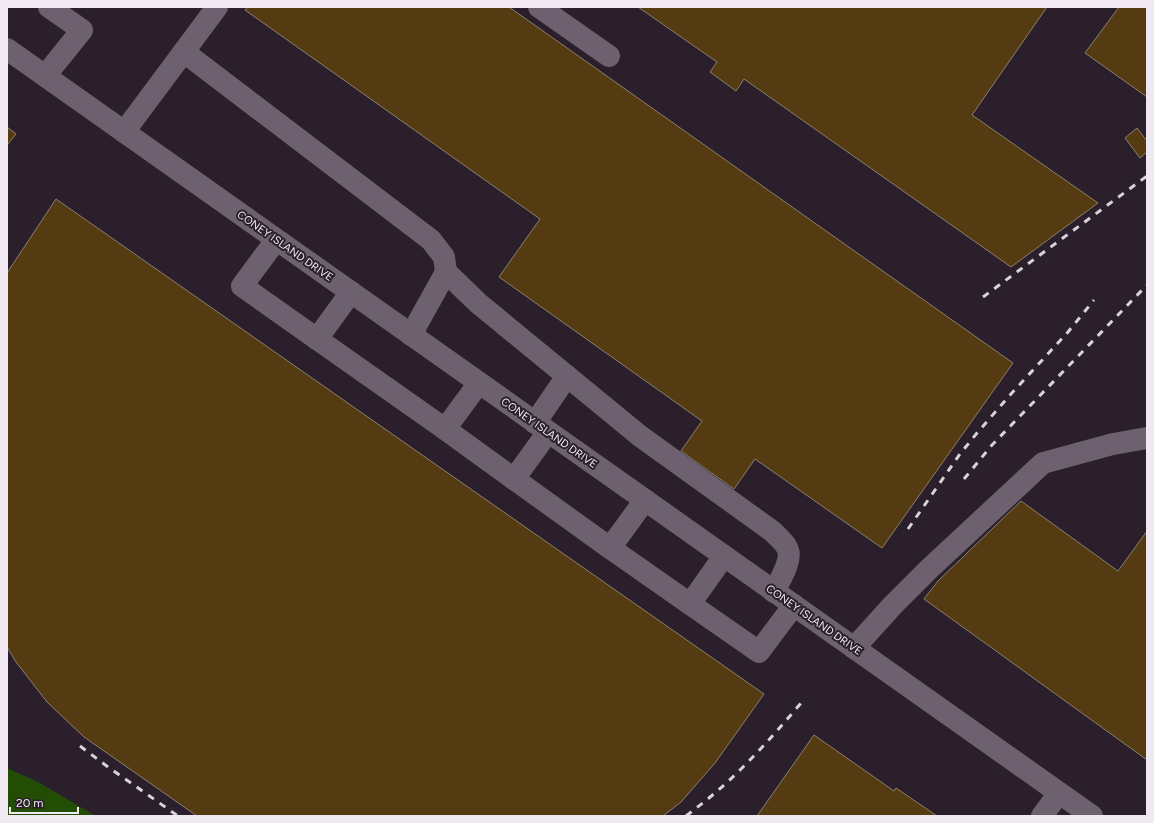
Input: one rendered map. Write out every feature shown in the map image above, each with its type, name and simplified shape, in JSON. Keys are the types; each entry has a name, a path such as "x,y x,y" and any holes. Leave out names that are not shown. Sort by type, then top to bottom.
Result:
{"street":[{"path":"45,76 82,30 50,7"},
{"path":"124,132 217,7"},
{"path":"539,7 609,56"},
{"name":"CONEY ISLAND DRIVE","path":"7,49 1092,816"},
{"path":"184,52 431,240 444,257 446,272 411,335"},
{"path":"276,240 242,286 445,429 610,548 758,652 794,606"},
{"path":"446,272 478,302 640,436 772,531 782,541 788,550 789,562 774,592"},
{"path":"317,339 351,292"},
{"path":"514,479 568,376"},
{"path":"445,429 479,383"},
{"path":"854,648 893,605 929,569 1043,463 1113,444 1147,438"},
{"path":"610,548 645,500"},
{"path":"690,604 724,556"},
{"path":"1042,816 1059,793"}],"green space":[{"path":"7,768 38,782 96,816 7,816"}],"building":[{"path":"248,7 509,7 1013,363 882,548 755,459 734,489 681,451 702,421 499,277 540,219 245,10"},
{"path":"638,7 1047,7 972,115 1098,203 1011,267 744,79 736,91 710,72 717,62"},
{"path":"1119,7 1147,7 1147,97 1085,53"},
{"path":"7,127 16,134 7,145"},
{"path":"1137,128 1147,141 1147,152 1140,158 1125,138"},
{"path":"56,199 764,694 715,763 681,802 663,816 197,816 84,737 47,702 16,662 7,647 7,273"},
{"path":"1021,501 1118,571 1147,531 1147,760 924,599 938,581"},
{"path":"814,735 894,791 896,788 937,816 757,816"}],"railway":[{"path":"983,297 1147,176"},
{"path":"964,479 992,445 1147,285"},
{"path":"908,529 960,454 977,433 1068,332 1094,300"},
{"path":"686,816 715,793 744,766 802,702"},
{"path":"80,746 178,816"}]}
